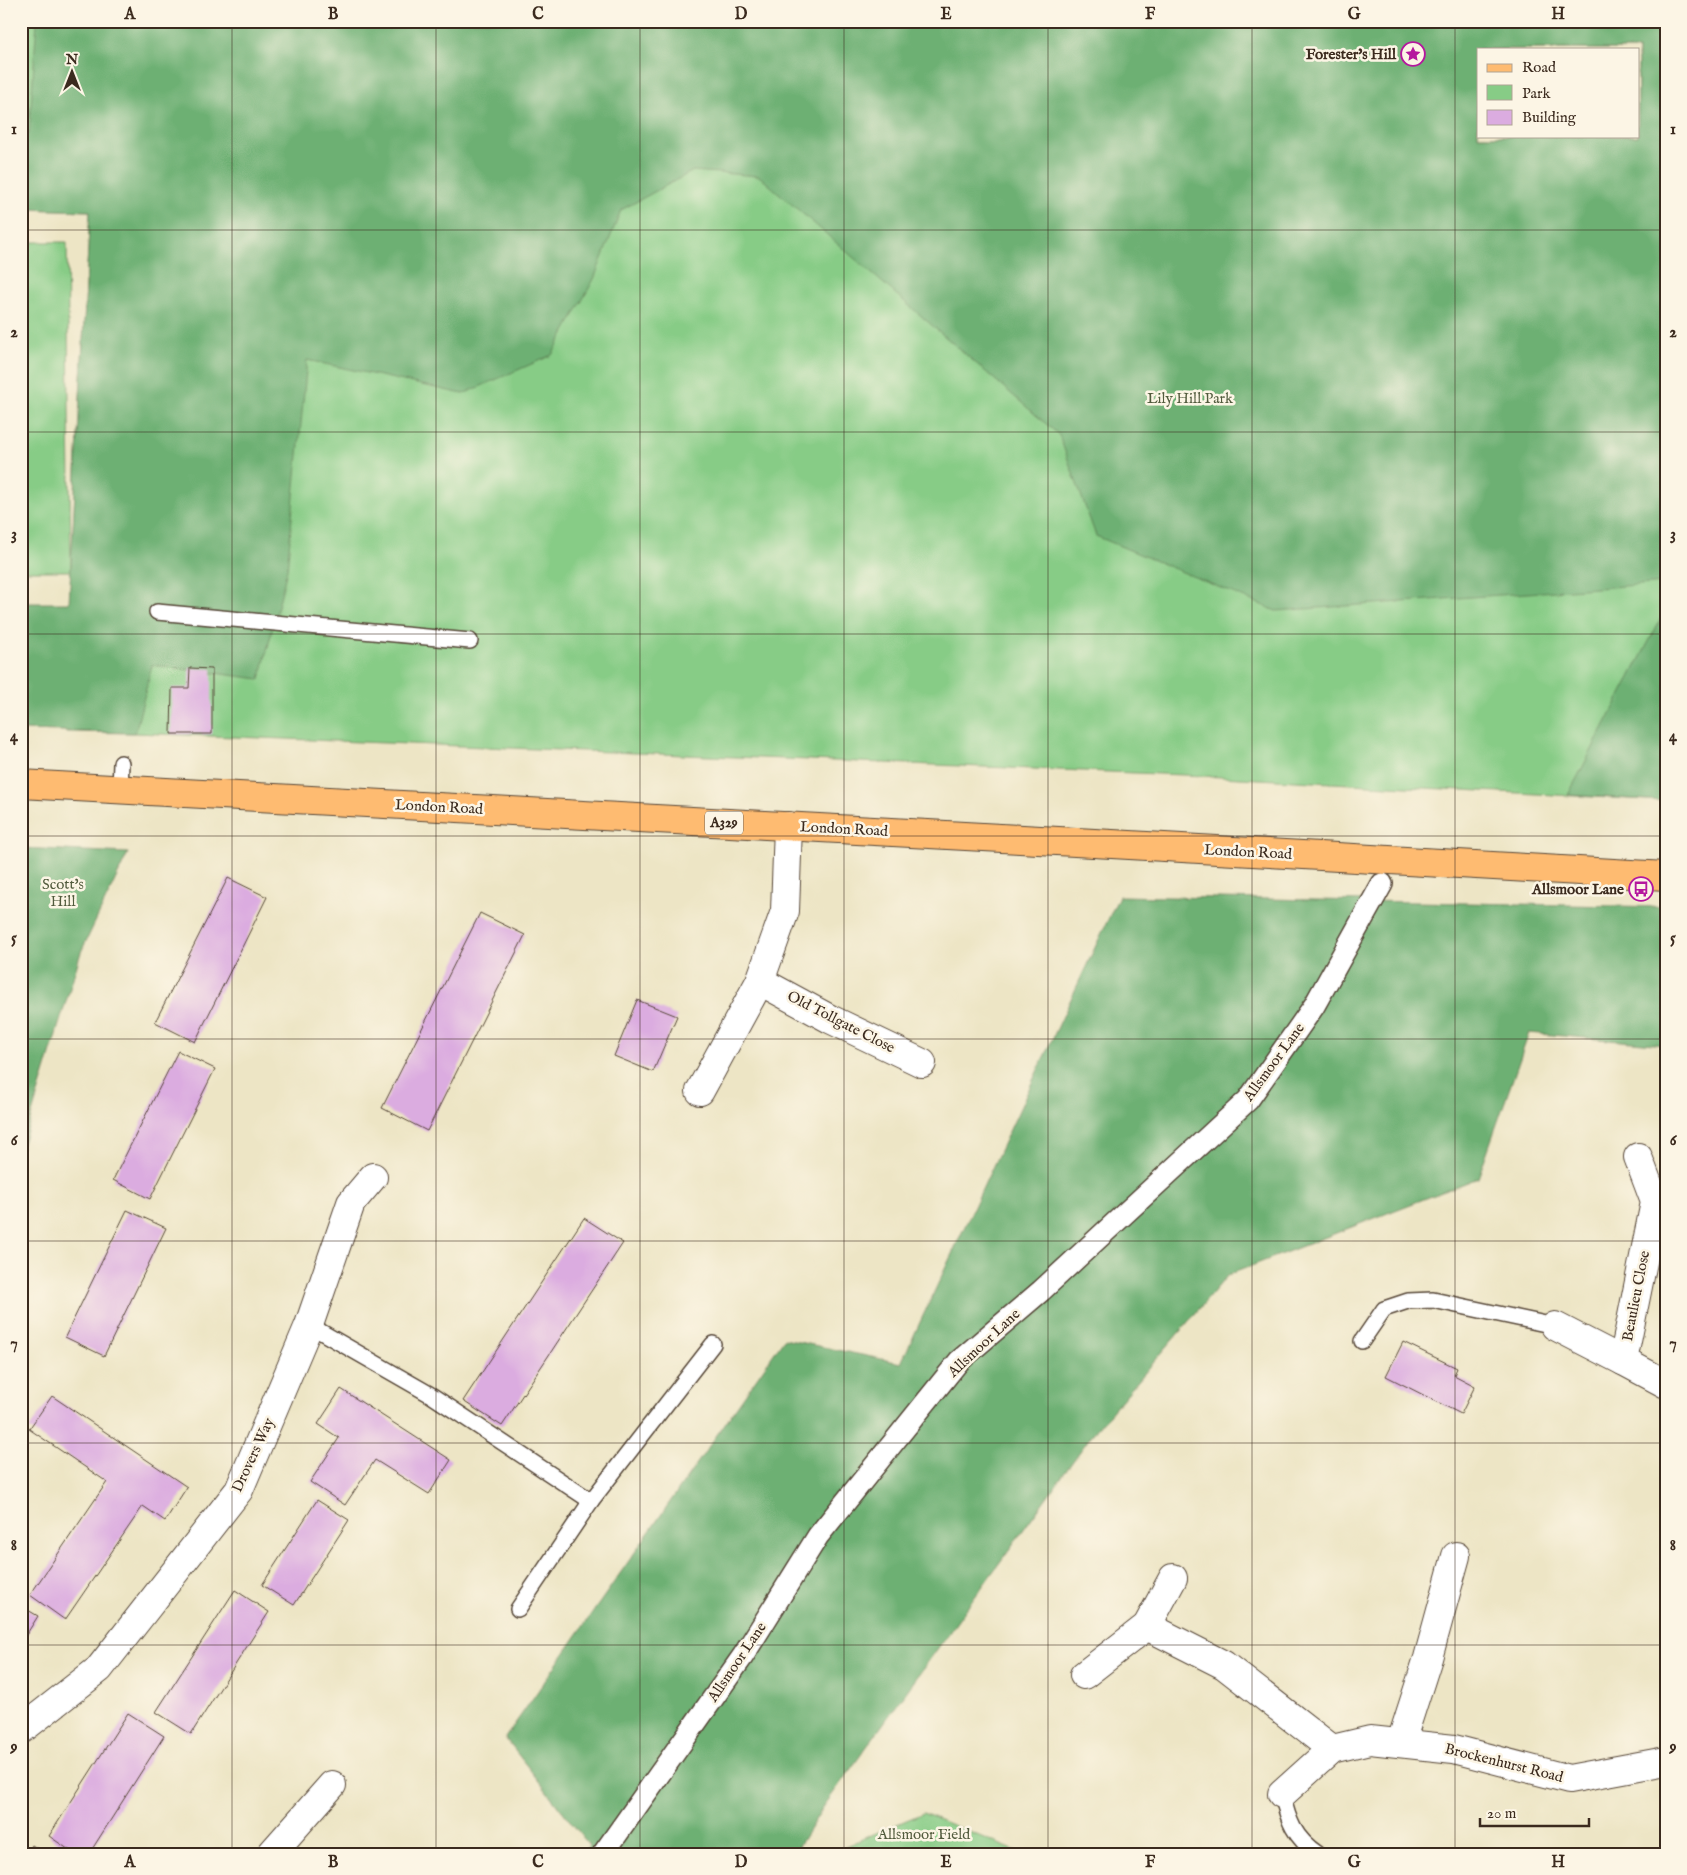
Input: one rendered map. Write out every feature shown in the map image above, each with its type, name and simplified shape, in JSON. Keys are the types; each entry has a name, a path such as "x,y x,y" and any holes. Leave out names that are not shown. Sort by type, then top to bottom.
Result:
{"main road":[{"name":"London Road","path":"21,784 120,776 1383,872 1666,876"}],"street":[{"path":"700,1090 760,981 785,910 788,826"},
{"name":"Allsmoor Lane","path":"603,1854 743,1656 818,1536 959,1362 1040,1291 1248,1100 1314,1006 1383,872"},
{"name":"Old Tollgate Close","path":"760,981 830,1019 922,1063"},
{"name":"Beaulieu Close","path":"1623,1361 1660,1202 1638,1157"},
{"name":"Drovers Way","path":"21,1730 99,1669 239,1490 309,1325 351,1203 373,1177"},
{"name":"Beaulieu Close","path":"1555,1326 1666,1384"},
{"path":"1401,1742 1428,1658 1456,1556"},
{"path":"1084,1674 1147,1626 1174,1578"},
{"path":"1147,1626 1224,1665 1332,1748 1282,1794"},
{"name":"Brockenhurst Road","path":"1332,1748 1370,1740 1401,1742 1454,1749 1569,1779 1666,1761"},
{"path":"271,1854 332,1785"}],"lane":[{"path":"157,612 470,641"},
{"path":"1362,1341 1384,1309 1408,1301 1433,1300 1555,1326"},
{"path":"309,1325 431,1395 591,1500"},
{"path":"518,1609 591,1500 713,1344"},
{"path":"1282,1794 1292,1827 1299,1839 1318,1854"}],"green space":[{"name":"Lily Hill Park","path":"21,21 1666,21 1666,801 1184,775 135,733 65,732 71,571 21,571 21,242 67,242 71,569 90,211 21,209"},
{"path":"37,21 1666,21 1666,583 1276,611 1096,536 1059,435 759,176 693,171 621,210 594,279 552,355 463,394 307,360 287,570 260,679 152,665 135,733 21,730 21,603 69,603 90,211 21,209 21,135 29,134"},
{"path":"1666,609 1666,801 1568,795"},
{"name":"Scott's Hill","path":"21,848 128,853 81,952 21,1150"},
{"path":"1119,896 1666,907 1666,1045 1529,1033 1478,1178 1228,1275 1091,1436 824,1806 794,1854 582,1854 589,1845 505,1738 784,1339 901,1363"},
{"name":"Allsmoor Field","path":"923,1813 1023,1854 838,1854 841,1848"}],"building":[{"path":"190,668 212,669 212,734 171,734 172,688 189,688"},
{"path":"228,878 267,897 195,1042 155,1022"},
{"path":"480,913 525,935 427,1131 382,1108"},
{"path":"637,1000 677,1016 653,1072 614,1056"},
{"path":"178,1051 215,1069 150,1199 113,1180"},
{"path":"127,1210 166,1228 104,1356 65,1337"},
{"path":"584,1218 623,1243 502,1426 463,1401"},
{"path":"1403,1342 1457,1368 1454,1375 1475,1386 1461,1414 1386,1376"},
{"path":"341,1389 451,1460 429,1494 375,1460 345,1505 310,1482 339,1438 318,1424"},
{"path":"52,1396 187,1487 165,1521 143,1506 65,1620 30,1595 107,1482 29,1429"},
{"path":"317,1500 349,1520 294,1605 262,1585"},
{"path":"235,1590 269,1612 191,1734 156,1712"},
{"path":"21,1606 38,1616 21,1643"},
{"path":"128,1713 164,1736 89,1854 75,1854 49,1836"},
{"path":"32,1845 46,1854 26,1854"}],"place":[{"name":"Forester's Hill","path":"1413,54"},
{"name":"Allsmoor Lane","path":"1641,889"}]}
